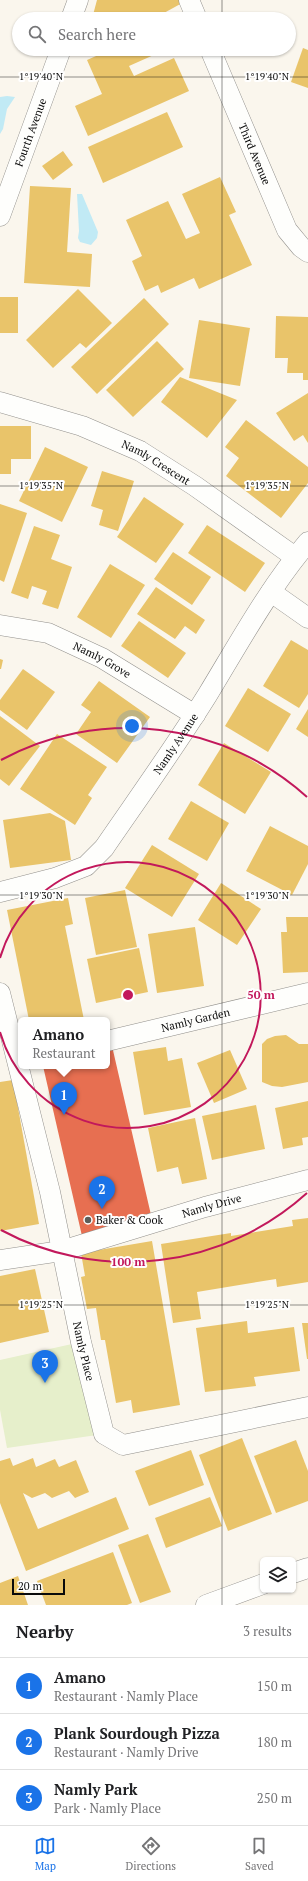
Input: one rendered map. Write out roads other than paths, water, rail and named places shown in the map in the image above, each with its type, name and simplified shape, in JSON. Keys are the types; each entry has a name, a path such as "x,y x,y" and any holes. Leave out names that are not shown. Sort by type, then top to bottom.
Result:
{"street":[{"path":"74,12 78,0"},
{"path":"189,0 194,12"},
{"name":"Fourth Avenue","path":"0,216 57,56"},
{"name":"Third Avenue","path":"213,56 287,230 301,247 308,252"},
{"name":"Namly Crescent","path":"0,402 82,426 140,451 195,486 295,557"},
{"name":"Namly Avenue","path":"0,892 55,878 86,866 104,848 195,715 271,592 295,557 308,542"},
{"path":"271,592 308,618"},
{"name":"Namly Grove","path":"0,625 48,633 95,655 195,715"},
{"name":"Namly Place","path":"0,993 13,1061 50,1192 83,1349 104,1434 123,1445 308,1407"},
{"name":"Namly Garden","path":"110,1040 308,993"},
{"name":"Namly Drive","path":"0,1260 62,1251 205,1207 308,1180"},
{"path":"296,1572 308,1568"},
{"path":"206,1605 260,1585"}],"water":[{"path":"0,97 15,97 7,109 3,129 0,134"},
{"path":"77,194 82,194 98,232 97,238 91,245 80,242 78,238"}],"place":[{"name":"Amano","path":"64,1115"},
{"name":"Plank Sourdough Pizza","path":"102,1209"},
{"name":"Baker & Cook","path":"88,1220"},
{"name":"Namly Park","path":"45,1383"}]}
